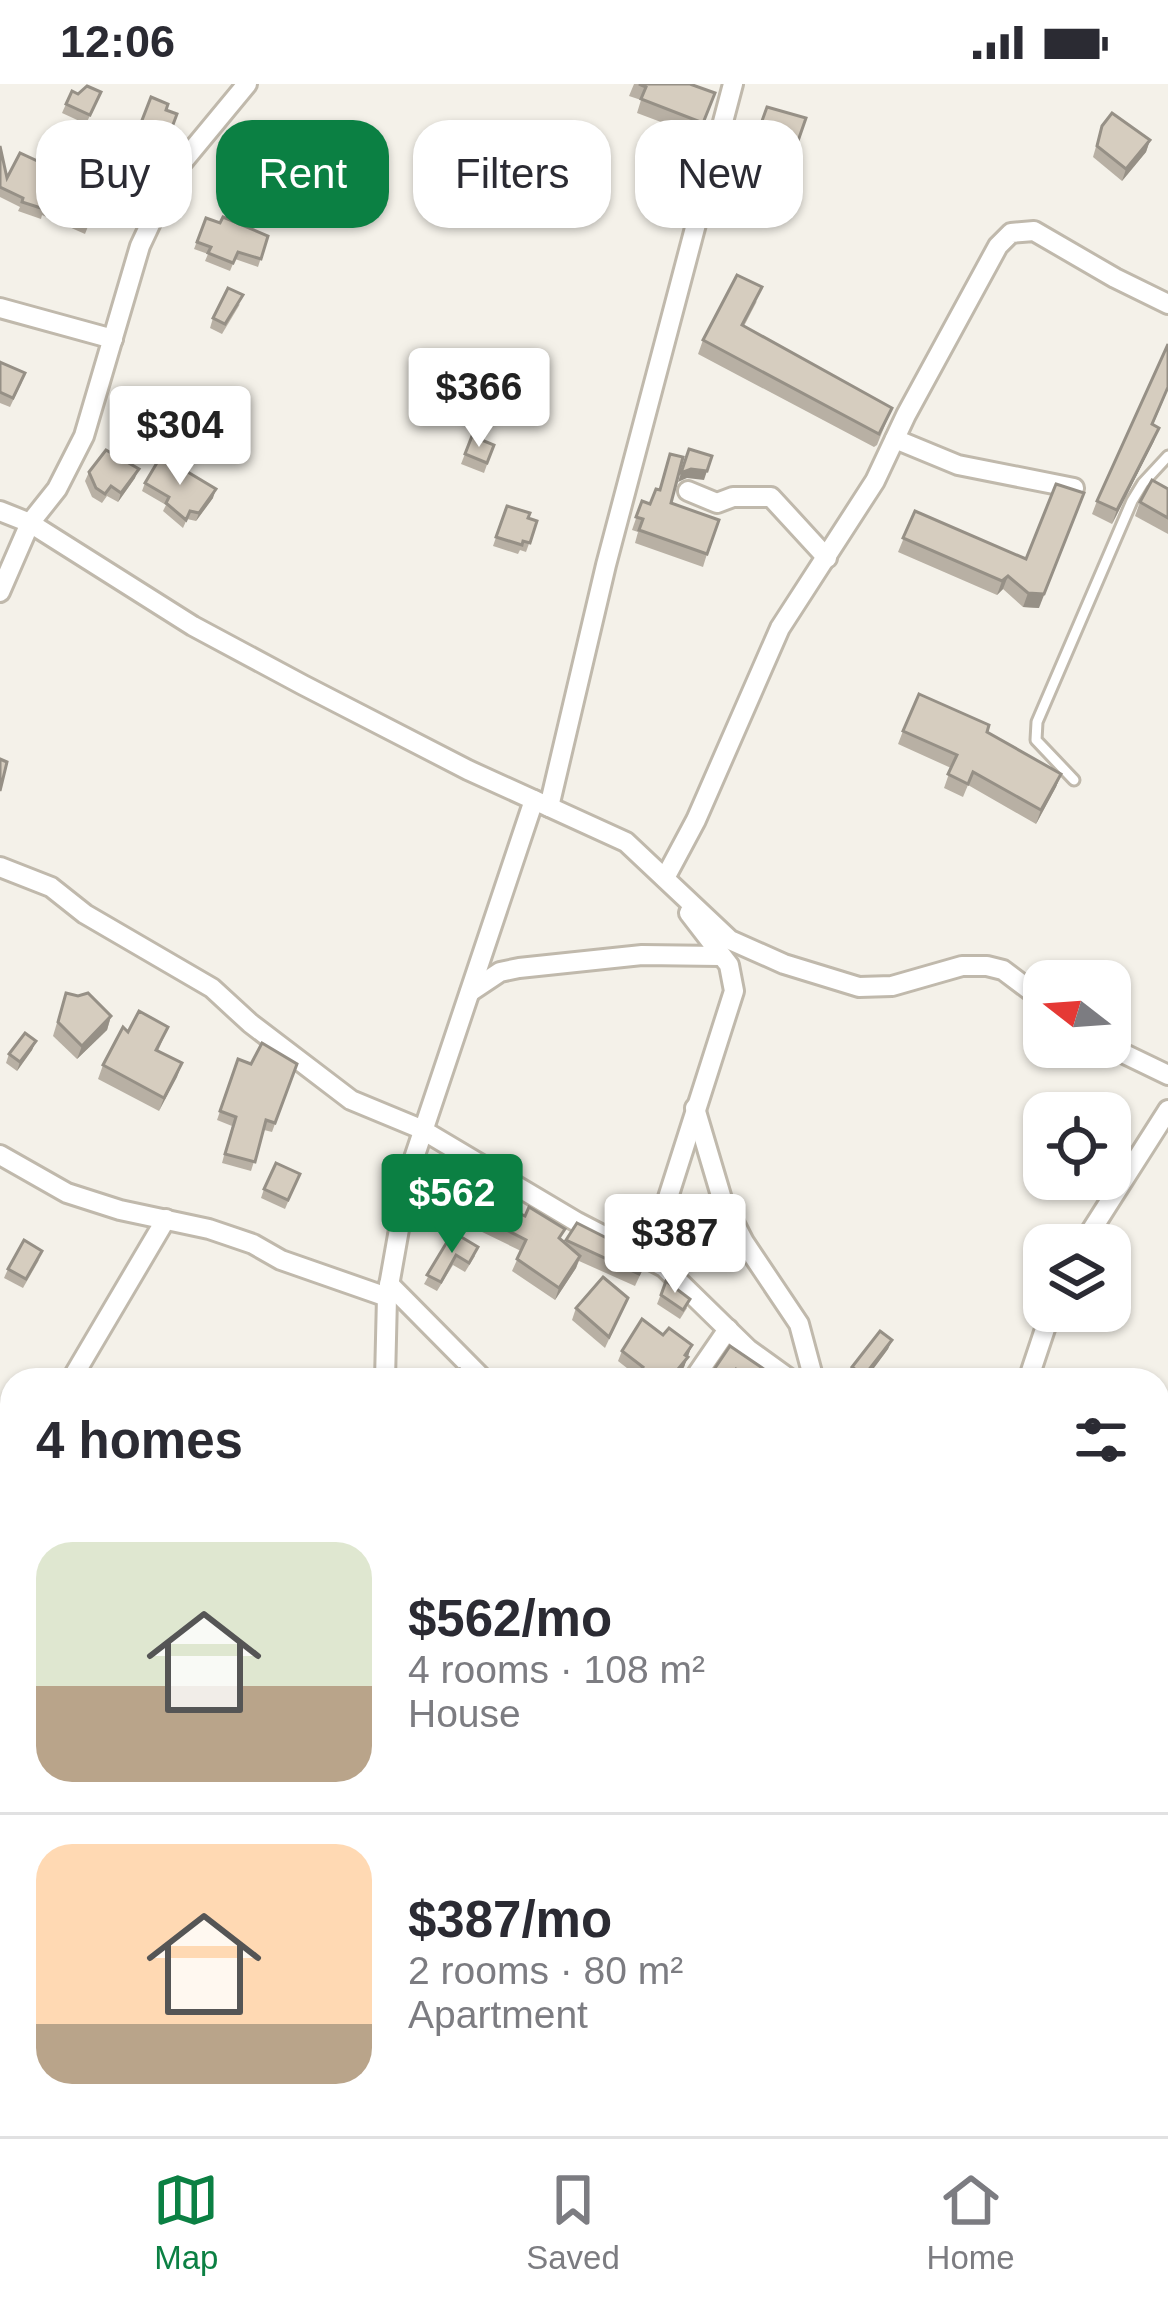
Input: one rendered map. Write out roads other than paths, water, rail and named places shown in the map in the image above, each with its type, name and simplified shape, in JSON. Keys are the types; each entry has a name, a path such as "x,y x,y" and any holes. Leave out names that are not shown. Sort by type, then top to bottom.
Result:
{"street":[{"path":"0,592 30,523 70,468 84,436 140,246 171,182 194,146 248,84"},
{"path":"385,1368 388,1291 421,1129 541,803 733,84"},
{"path":"666,879 741,723 772,645 875,481 998,246 1011,233 1034,231 1168,304"},
{"path":"0,308 112,339"},
{"path":"895,439 958,464 1074,488"},
{"path":"688,491 717,503 733,497 771,497 827,558"},
{"path":"0,512 30,523 206,633 468,770 626,842 730,940 784,964 859,988 892,986 974,965 1003,970 1023,985"},
{"path":"0,867 51,887 85,914 212,988 351,1100 421,1129 577,1222 664,1267 776,1368"},
{"path":"664,1267 664,1207 732,1006 732,976 666,879"},
{"path":"470,992 500,972 519,968 642,955 720,956"},
{"path":"1131,1057 1168,1075"},
{"path":"695,1108 722,1199 744,1242 799,1324 811,1368"},
{"path":"1095,1224 1168,1110"},
{"path":"0,1155 67,1193 253,1244 281,1260 388,1291 471,1368"},
{"path":"78,1368 166,1219"},
{"path":"701,1368 728,1329"},
{"path":"1032,1368 1044,1332"}],"lane":[{"path":"1074,780 1036,740 1037,722 1132,501 1168,455"}]}
